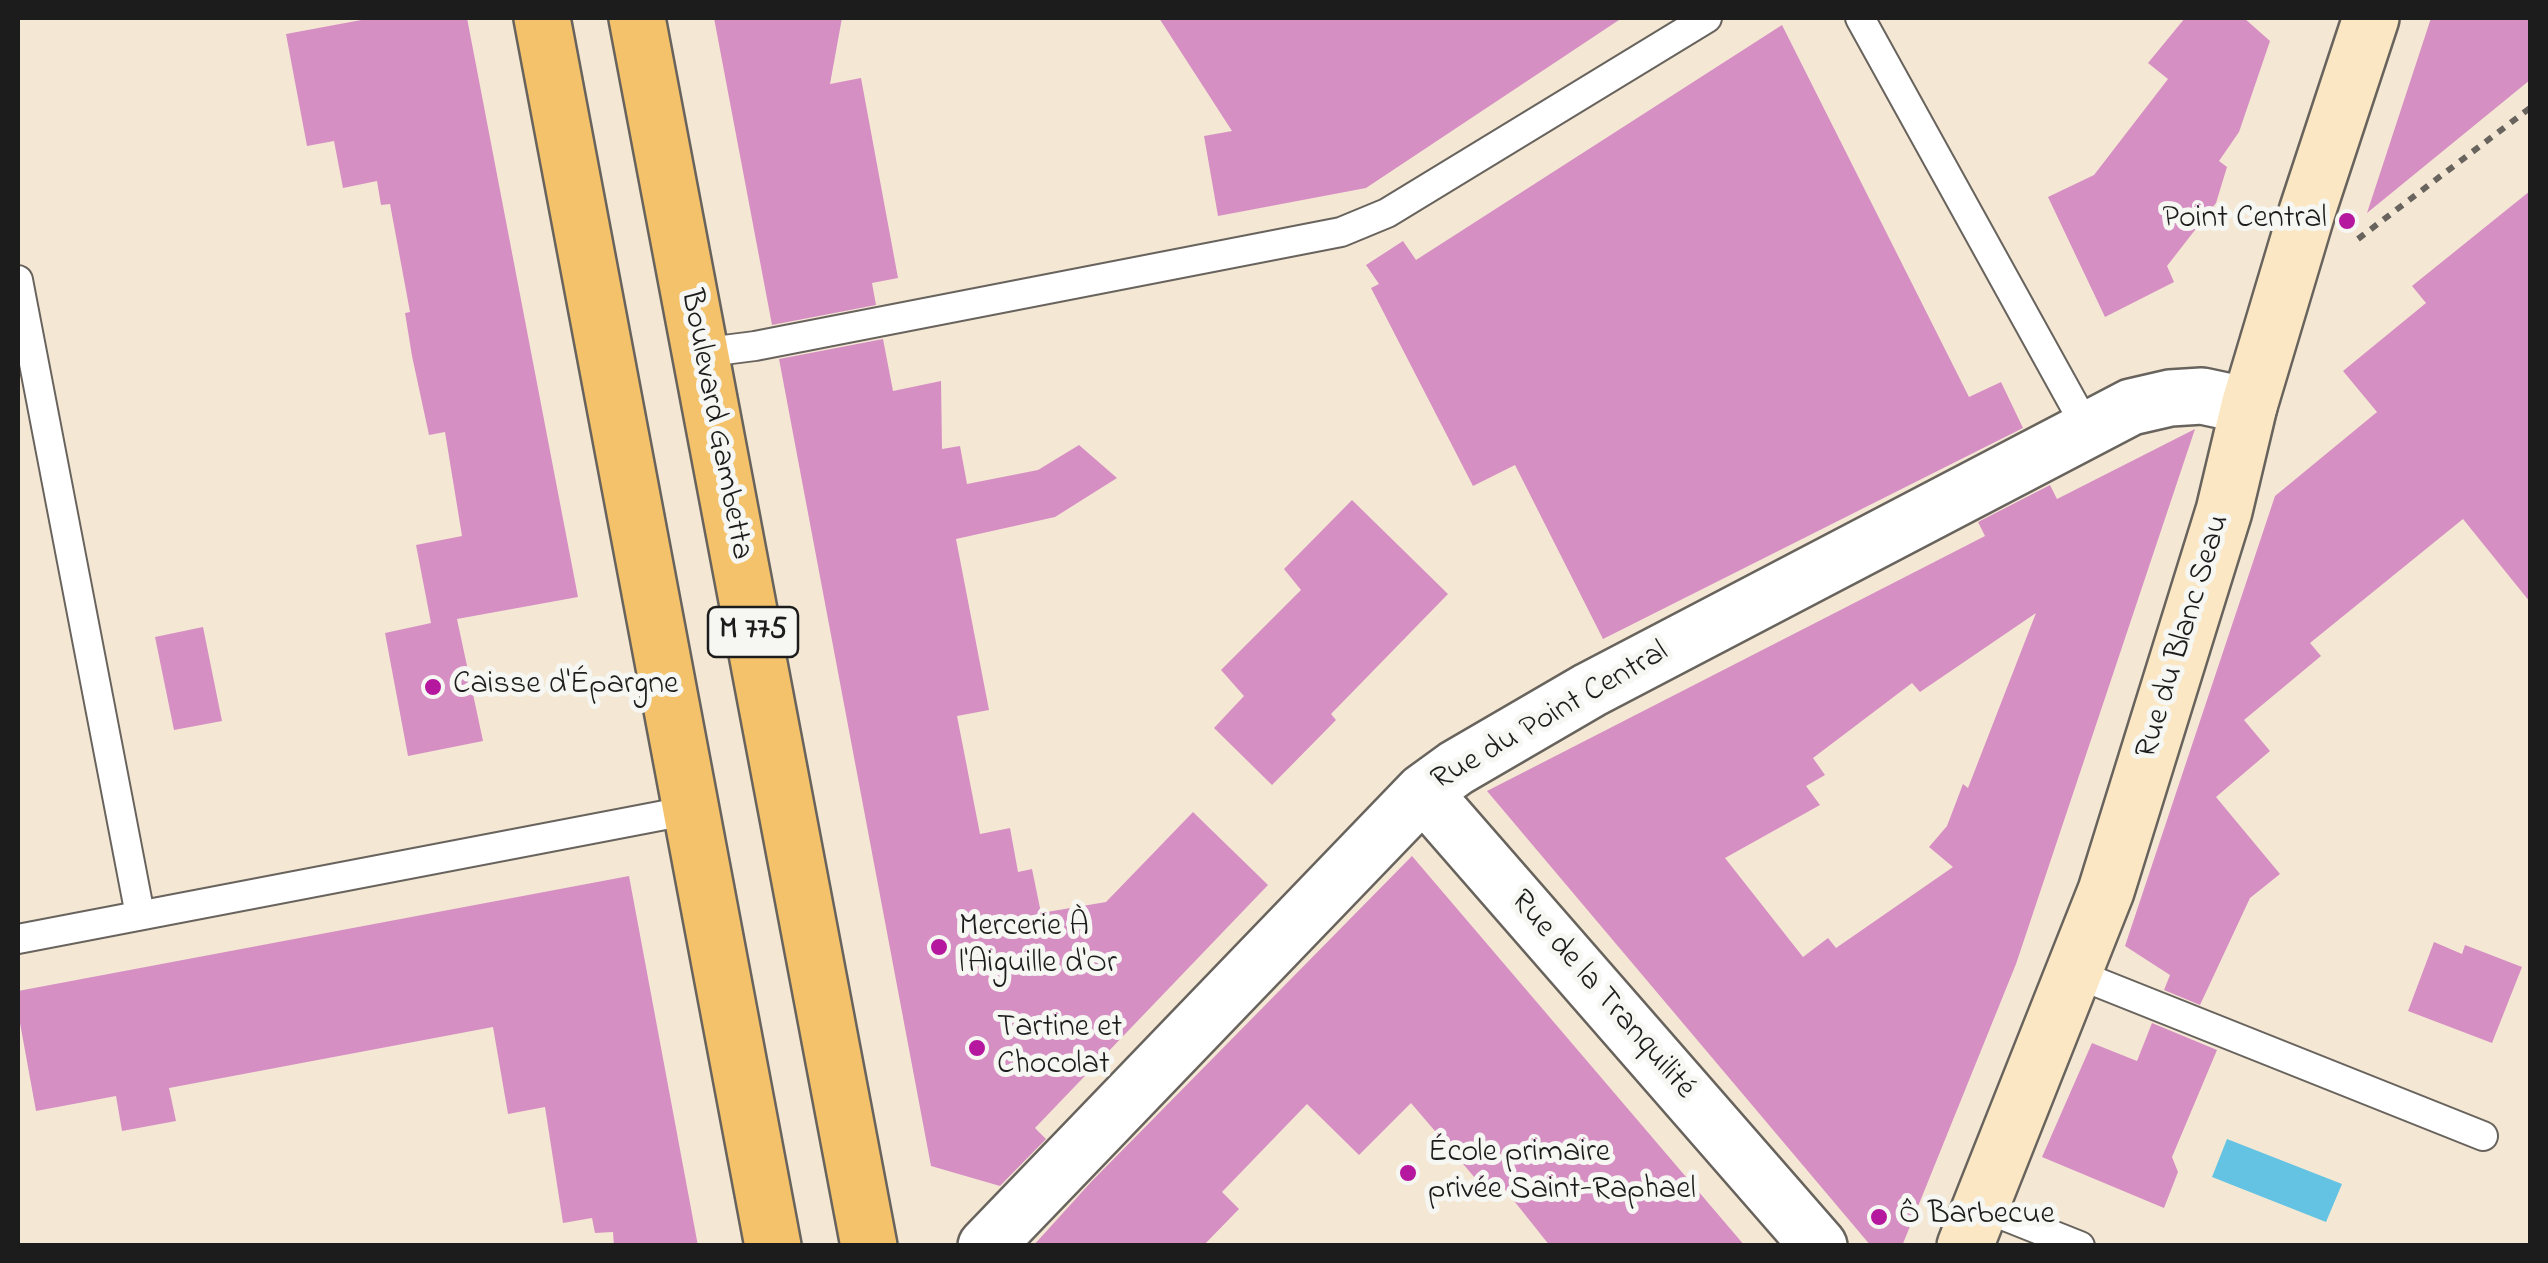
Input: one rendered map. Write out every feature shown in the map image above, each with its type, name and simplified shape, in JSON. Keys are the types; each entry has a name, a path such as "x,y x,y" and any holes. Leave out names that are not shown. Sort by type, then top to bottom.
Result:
{"main road":[{"name":"M 775","path":"542,18 773,1246"},
{"name":"Boulevard Gambetta","path":"638,18 869,1246"}],"street":[{"name":"Rue du Blanc Seau","path":"1973,1226 2112,873 2224,511 2281,297 2371,18"},
{"name":"Rue du Point Central","path":"986,1246 1422,792 1505,738 1590,690 2132,408 2170,398 2202,396 2249,406"},
{"name":"Rue de la Tranquilité","path":"1422,792 1820,1246"}],"lane":[{"path":"700,353 756,346 1341,232 1387,212 1707,18"},
{"path":"1860,18 2088,430"},
{"path":"18,280 140,915"},
{"path":"18,938 691,810"},
{"path":"2074,973 2483,1136"},
{"path":"1973,1226 2080,1246"}],"path":[{"path":"2281,297 2530,108"}],"water":[{"path":"2227,1139 2342,1184 2326,1222 2212,1177"}],"building":[{"path":"372,18 467,18 578,597 457,619 483,741 408,756 385,633 431,623 416,545 462,536 445,432 429,435 412,356 405,313 410,312 390,204 381,205 377,181 343,188 334,141 307,146 286,34"},
{"path":"714,18 842,18 830,84 861,78 898,278 872,283 876,305 772,325"},
{"path":"1159,18 1622,18 1366,188 1218,216 1204,136 1232,131"},
{"path":"2185,18 2244,18 2270,41 2239,132 2219,161 2227,167 2216,203 2167,266 2174,282 2105,317 2048,197 2094,175 2168,79 2148,63"},
{"path":"2431,18 2530,18 2530,80 2367,213"},
{"path":"1782,25 1969,397 2001,382 2023,428 1603,639 1515,465 1473,486 1371,288 1379,284 1366,265 1403,241 1416,260"},
{"path":"2530,191 2530,602 2463,519 2310,643 2321,656 2244,720 2270,751 2216,797 2280,874 2250,898 2200,1005 2164,990 2170,975 2125,946 2275,496 2377,412 2343,371 2426,303 2412,286"},
{"path":"883,339 893,391 941,381 942,449 960,446 967,484 1038,470 1079,445 1117,478 1055,517 956,539 989,710 957,716 980,834 1010,828 1018,872 1032,869 1041,913 1106,902 1193,812 1268,885 1035,1128 1046,1139 1000,1186 931,1166 779,359"},
{"path":"2195,429 2016,964 1902,1246 1871,1246 1487,791 1985,536 1978,522 2050,485 2057,499","holes":["2036,613 1968,788 1963,784 1947,826 1929,847 1953,867 1836,948 1828,938 1803,957 1725,858 1820,805 1806,786 1825,775 1813,758 1912,683 1920,692"]},
{"path":"1352,500 1448,594 1331,714 1336,720 1272,785 1214,728 1244,696 1221,670 1301,590 1284,569"},
{"path":"203,627 222,721 174,730 155,637"},
{"path":"1412,856 1745,1246 1550,1246 1499,1182 1487,1192 1411,1103 1359,1155 1307,1104 1222,1192 1239,1209 1203,1246 1033,1246 1091,1182"},
{"path":"629,876 698,1246 614,1246 613,1232 595,1233 592,1218 563,1223 545,1107 508,1114 493,1027 169,1088 176,1121 122,1131 116,1096 36,1111 18,1012 18,991"},
{"path":"2434,942 2462,954 2465,945 2522,967 2492,1043 2408,1011"},
{"path":"2152,1023 2217,1050 2172,1157 2178,1172 2164,1208 2042,1157 2092,1043 2137,1061"}],"place":[{"name":"Point Central","path":"2347,221"},
{"name":"Caisse d'Épargne","path":"433,687"},
{"name":"Mercerie À l'Aiguille d'Or","path":"939,947"},
{"name":"Tartine et Chocolat","path":"977,1048"},
{"name":"École primaire privée Saint-Raphael","path":"1408,1173"},
{"name":"Ô Barbecue","path":"1879,1217"}]}
